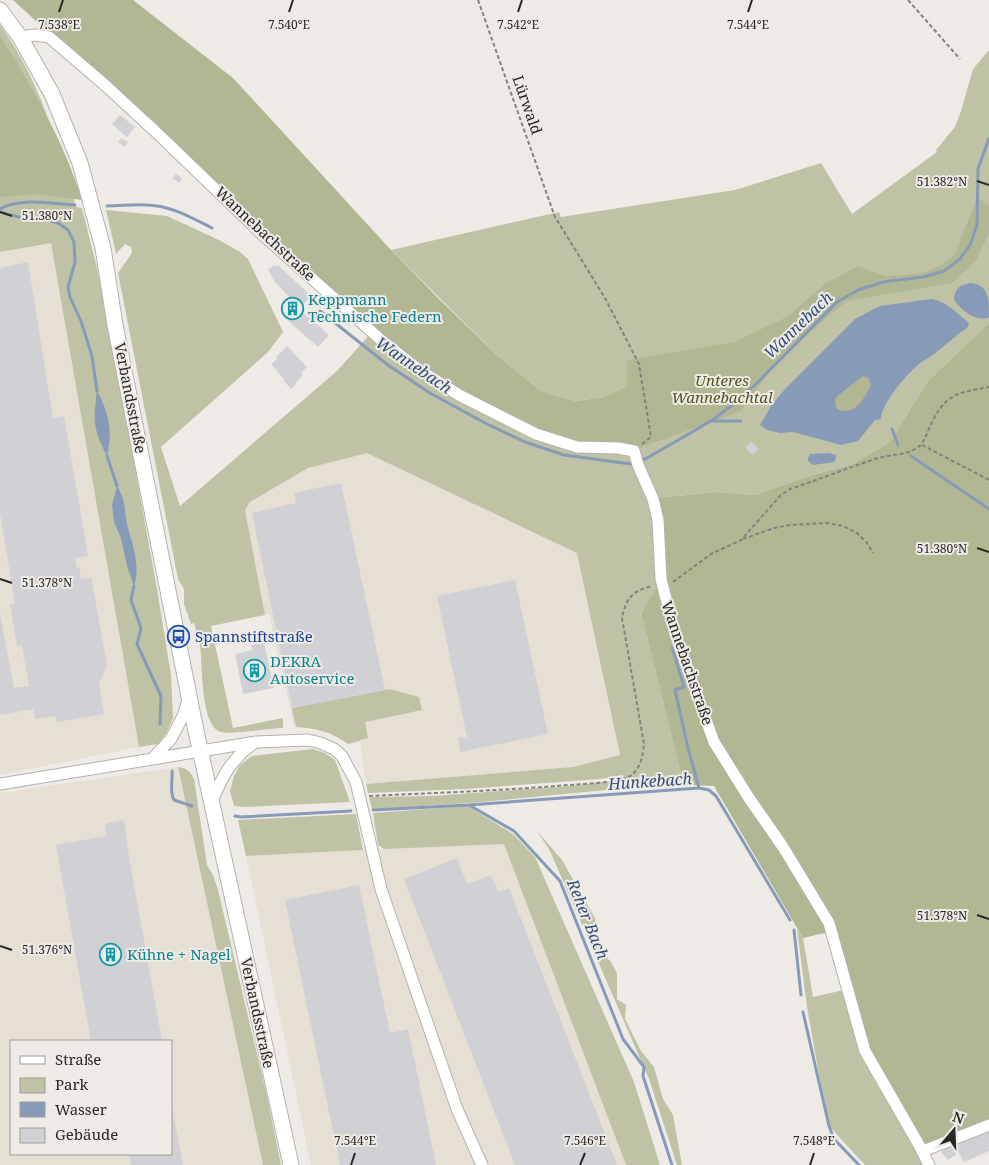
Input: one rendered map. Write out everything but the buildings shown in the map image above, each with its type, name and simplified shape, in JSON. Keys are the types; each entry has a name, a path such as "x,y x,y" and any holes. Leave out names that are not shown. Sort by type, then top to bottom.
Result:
{"main road":[{"name":"Verbandsstraße","path":"0,10 20,37 52,94 80,163 103,248 115,325 200,750 291,1165"}],"street":[{"name":"Wannebachstraße","path":"20,37 35,35 49,37 157,133 264,236 381,340 419,370 459,395 536,434 577,447 618,448 634,451 653,499 658,520 663,586 675,634 714,742 749,798 783,847 829,923 865,1051 923,1151 929,1165"},
{"path":"154,758 172,740 183,716 189,695"},
{"path":"0,784 256,742 308,740 322,743 334,749 342,756 356,782 381,889 457,1109 482,1165"},
{"path":"211,803 224,773 243,751 256,742"},
{"path":"923,1151 989,1125"}],"path":[{"name":"Lürwald","path":"478,0 555,217 605,298 638,364 651,437 634,451"},
{"path":"908,0 960,59"},
{"path":"740,540 780,496 790,489 889,455 914,450 922,445 932,421 944,401 954,396 989,387"},
{"path":"922,445 989,480"},
{"path":"360,796 489,791 601,782 629,777 638,768 643,755 644,744 622,618 625,603 632,594 644,588 663,586 710,554 740,540 774,528 790,525 828,523 844,526 857,533 867,543 873,553"}],"shaded area":[{"path":"51,242 139,747 0,775 0,252"},
{"path":"367,452 578,552 620,756 573,767 366,784 360,742 348,744 338,736 323,730 294,727 269,614 265,615 245,510 250,502 308,468"},
{"path":"178,767 263,1165 0,1165 0,793"},
{"name":"Kühne + Nagel","path":"504,843 626,1165 311,1165 246,856"}],"green space":[{"name":"Unteres Wannebachtal","path":"13,0 133,0 233,78 391,250 499,357 542,392 576,401 603,397 627,386 627,360 734,342 787,317 826,283 858,266 885,276 919,274 940,266 955,254 977,197 989,206 989,235 976,261 952,283 847,301 780,357 741,411 637,449 578,445 537,433 461,393 383,338"},
{"path":"0,25 26,67 46,113 76,207 82,208 97,268 157,589 171,675 173,718 167,732 158,744 139,747 51,243 0,252"},
{"path":"0,36 24,75 57,136 82,200 36,194 0,197"},
{"name":"Unteres Wannebachtal","path":"989,50 989,228 976,261 989,235 989,323 928,381 890,442 853,464 809,476 755,495 716,492 655,498 637,449 647,358 627,360 627,386 603,397 576,401 542,392 499,357 391,250 559,212 561,217 735,190 821,163 852,214 937,152 936,150 955,127 973,69"},
{"path":"106,210 167,216 240,252 248,259 283,332 268,352 161,447 180,506 337,371 371,333 630,452 656,522 660,584 641,613 683,780 693,785 626,788 471,803 372,809 369,797 432,796 624,780 623,775 601,779 465,789 368,793 366,784 573,767 620,755 577,553 367,453 308,468 250,502 245,510 265,615 211,626 233,728 283,718 283,728 226,733 214,727 209,719 206,707 199,640 194,623 191,624 184,604 184,589 178,579 118,273 132,253 131,247 125,244 116,254"},
{"path":"989,323 989,1125 923,1151 865,1051 829,932 803,938 714,786 693,785 683,781 641,613 660,584 655,498 716,492 755,495 809,476 853,464 890,442 928,381"},
{"path":"863,376 868,378 871,385 858,406 847,411 835,408 835,399"},
{"path":"390,689 419,697 422,710 365,722 368,738 348,744 324,731 296,727 292,708"},
{"path":"313,749 325,753 335,760 350,802 234,806 230,791 234,776 240,765 252,756"},
{"path":"178,767 188,770 194,779 207,865 218,890 267,1096 281,1165 263,1165"},
{"path":"468,806 513,834 535,857 634,1082 660,1165 626,1165 504,844 384,849 378,845 373,813"},
{"path":"356,814 363,850 246,856 238,820"},
{"path":"537,831 562,860 595,918 597,935 594,944 611,962 617,973 617,999 626,1005 625,1019 641,1051 654,1067 663,1099 673,1115 682,1165 677,1165 649,1079 550,851"},
{"path":"797,929 803,938 813,997 844,990 926,1165 865,1165 830,1127 807,1007"}],"water":[{"path":"970,283 981,286 987,294 989,317 974,317 961,308 954,300 958,288"},
{"path":"932,299 947,305 969,323 968,327 920,363 907,376 885,406 881,419 875,420 858,441 841,445 793,432 780,433 767,430 760,425 771,406 785,389 855,319 880,306","holes":["863,376 868,378 871,385 858,406 848,411 836,408 835,399 839,395"]},
{"path":"97,391 109,422 110,438 107,456 95,425"},
{"path":"829,453 836,455 834,462 813,465 808,461 810,454"},
{"path":"117,486 123,500 135,555 137,570 134,586 127,566 121,538 114,522 112,505"}],"waterway":[{"name":"Wannebach","path":"320,311 388,365 430,393 485,423 525,442 564,455 631,464 647,458 711,421 735,403 837,302 858,290 883,282 923,277 944,271 960,259 970,245 977,225 978,169 989,138"},
{"name":"Wannebach","path":"0,209 7,205 26,202 75,205"},
{"name":"Wannebach","path":"107,206 141,205 164,207 212,228"},
{"name":"Reher Bach","path":"0,212 26,219 45,219 58,223 68,230 74,242 75,262 68,287 92,356 97,391"},
{"path":"712,421 741,421"},
{"path":"892,429 898,445"},
{"name":"Reher Bach","path":"107,456 117,486"},
{"path":"911,456 989,509"},
{"name":"Reher Bach","path":"134,586 131,600 141,628 137,644 161,696 160,724"},
{"path":"672,647 684,687 675,690 699,788"},
{"name":"Reher Bach","path":"172,771 171,789 174,800 192,806"},
{"name":"Hunkebach","path":"469,805 699,788 709,790 716,796 790,920"},
{"name":"Reher Bach","path":"373,810 469,805 514,831 560,881 623,1039 644,1067 643,1076 672,1165"},
{"name":"Reher Bach","path":"235,816 351,811"},
{"name":"Hunkebach","path":"794,930 801,995"},
{"name":"Hunkebach","path":"803,1012 829,1126 834,1139 859,1165"}],"place":[{"name":"Keppmann Technische Federn","path":"292,309"},
{"name":"Spannstiftstraße","path":"179,637"},
{"name":"DEKRA Autoservice","path":"254,671"},
{"name":"Kühne + Nagel","path":"111,955"}]}
